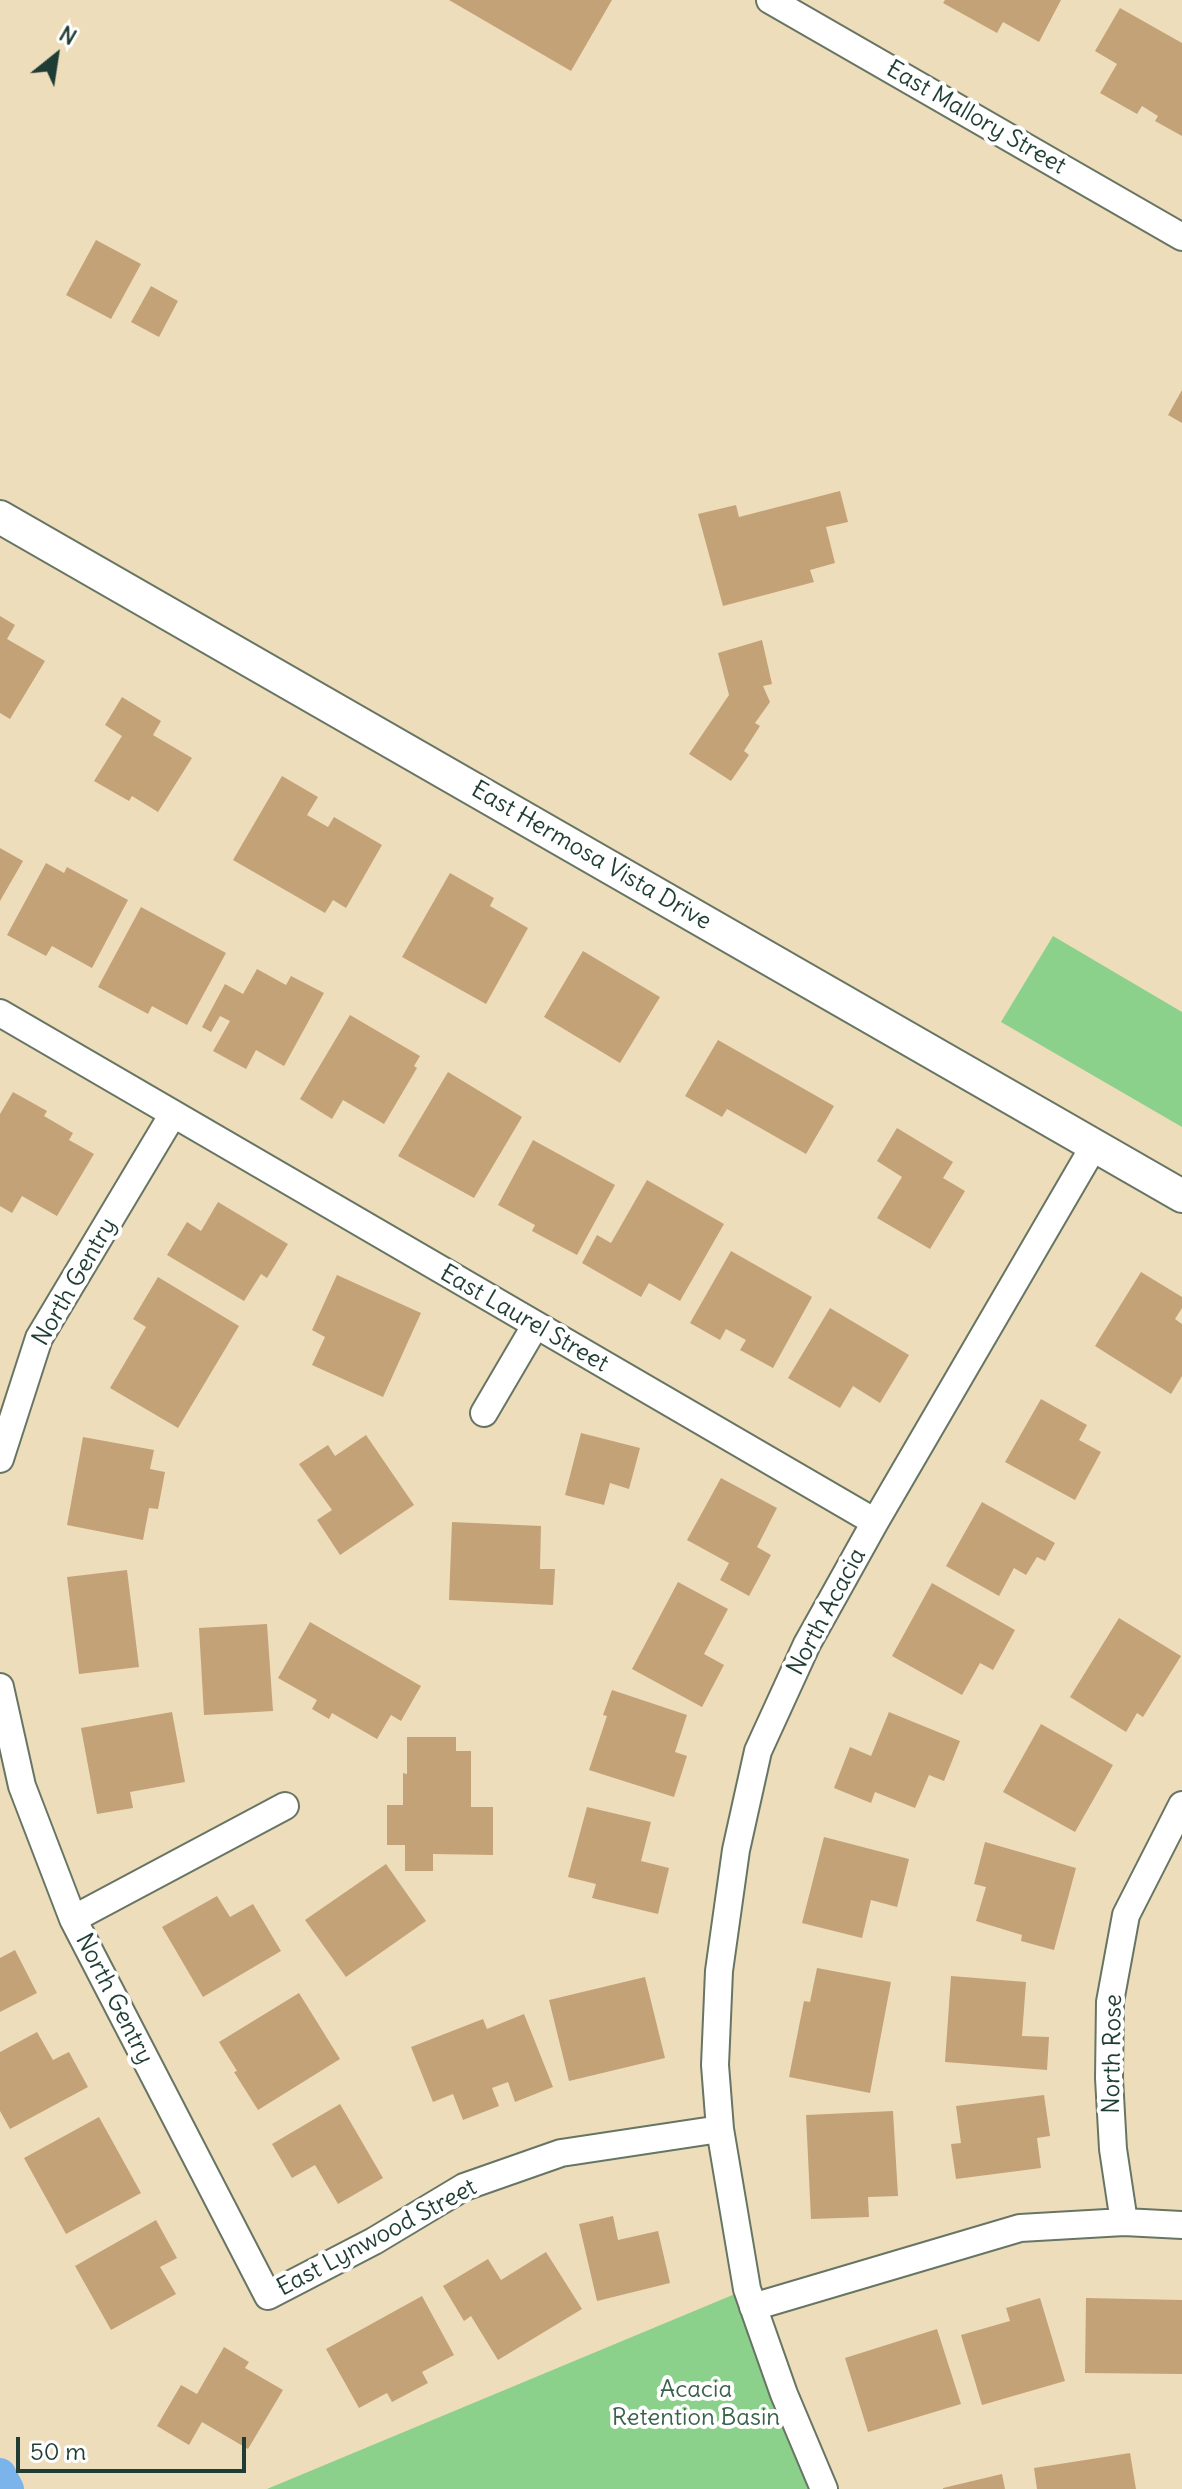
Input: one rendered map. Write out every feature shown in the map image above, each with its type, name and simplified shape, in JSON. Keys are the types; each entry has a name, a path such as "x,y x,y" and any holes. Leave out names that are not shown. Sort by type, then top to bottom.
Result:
{"street":[{"name":"East Mallory Street","path":"770,0 1182,237"},
{"name":"East Hermosa Vista Drive","path":"0,517 1182,1196"},
{"name":"East Laurel Street","path":"0,1013 875,1522"},
{"name":"North Gentry","path":"0,1459 39,1338 173,1114"},
{"name":"North Acacia","path":"824,2489 784,2394 747,2289 720,2129 715,2065 719,1971 736,1850 758,1751 807,1644 1094,1146"},
{"path":"484,1413 535,1326"},
{"name":"North Gentry","path":"0,1687 22,1786 73,1919 268,2296"},
{"name":"North Rose","path":"1124,2222 1113,2149 1109,2078 1110,2002 1126,1915 1182,1805"},
{"path":"73,1919 285,1806"},
{"name":"East Lynwood Street","path":"268,2296 374,2241 464,2187 561,2153 720,2129"},
{"path":"753,2307 1020,2228 1124,2222 1182,2225"}],"green space":[{"path":"1053,936 1182,1012 1182,1127 1001,1022"},
{"name":"Acacia Retention Basin","path":"747,2289 824,2489 267,2489"}],"building":[{"path":"449,0 612,0 571,71"},
{"path":"945,0 1061,0 1039,42 1003,22 997,33 943,3"},
{"path":"1120,8 1182,43 1182,136 1155,121 1158,116 1142,106 1137,114 1100,93 1117,64 1095,51"},
{"path":"96,240 141,264 111,319 66,295"},
{"path":"151,286 178,301 159,337 131,322"},
{"path":"1182,390 1182,423 1168,415"},
{"path":"840,491 848,522 826,527 835,563 810,570 814,582 723,606 698,514 736,505 739,517"},
{"path":"0,616 15,625 7,639 45,661 10,719 0,713"},
{"path":"762,640 772,684 763,686 770,702 755,723 760,726 744,751 749,755 731,781 689,754 729,695 718,653"},
{"path":"122,697 161,721 153,735 192,758 158,812 132,796 129,801 94,781 122,736 105,725"},
{"path":"282,776 318,797 307,815 328,827 334,817 382,845 346,908 333,900 325,913 233,860"},
{"path":"0,848 23,861 0,901"},
{"path":"46,863 64,873 67,867 128,900 92,968 52,946 46,956 7,935"},
{"path":"450,873 494,898 490,906 528,928 486,1004 402,957"},
{"path":"141,907 226,953 187,1025 152,1006 148,1014 98,987"},
{"path":"583,951 660,997 620,1063 544,1017"},
{"path":"257,969 286,985 291,976 324,993 284,1066 256,1050 246,1069 213,1051 230,1021 220,1016 211,1032 202,1027 225,984 243,994"},
{"path":"350,1015 420,1056 414,1066 417,1068 384,1124 343,1100 332,1119 300,1099"},
{"path":"718,1040 834,1106 806,1154 727,1109 722,1117 685,1096"},
{"path":"448,1072 522,1117 474,1198 398,1156"},
{"path":"13,1092 47,1111 44,1116 73,1133 69,1140 94,1154 57,1216 22,1196 12,1213 0,1206 0,1114"},
{"path":"897,1128 953,1162 943,1178 965,1191 930,1249 877,1218 902,1177 877,1161"},
{"path":"533,1140 615,1185 577,1255 532,1231 535,1225 498,1205"},
{"path":"647,1180 724,1224 680,1301 649,1283 641,1297 582,1263 597,1235 611,1243"},
{"path":"218,1202 288,1244 267,1278 261,1274 244,1301 167,1255 187,1222 201,1231"},
{"path":"731,1251 812,1297 773,1368 740,1350 746,1340 726,1329 720,1340 690,1323"},
{"path":"1141,1272 1182,1297 1182,1308 1175,1319 1182,1324 1182,1376 1171,1394 1095,1346"},
{"path":"337,1275 421,1313 383,1397 312,1365 325,1337 312,1330"},
{"path":"158,1277 239,1326 178,1428 110,1388 146,1327 133,1319"},
{"path":"830,1308 909,1355 880,1403 853,1386 840,1408 788,1378"},
{"path":"1041,1399 1087,1425 1079,1440 1101,1452 1075,1500 1005,1462"},
{"path":"581,1433 640,1448 629,1489 610,1483 604,1505 565,1495"},
{"path":"366,1435 414,1505 340,1555 317,1520 332,1510 299,1464 328,1445 335,1456"},
{"path":"83,1437 154,1450 150,1469 165,1472 158,1509 149,1508 143,1540 67,1525"},
{"path":"721,1478 777,1508 757,1547 771,1555 749,1596 720,1580 729,1563 687,1540"},
{"path":"982,1502 1055,1543 1045,1561 1037,1557 1026,1575 1014,1568 999,1596 946,1566"},
{"path":"452,1522 541,1526 540,1569 555,1569 553,1605 449,1600"},
{"path":"127,1570 139,1667 79,1674 67,1577"},
{"path":"678,1582 728,1609 704,1654 724,1665 702,1707 632,1669"},
{"path":"932,1583 1015,1630 993,1670 980,1663 962,1695 892,1656"},
{"path":"1119,1618 1181,1656 1143,1717 1137,1713 1126,1732 1070,1697"},
{"path":"310,1622 421,1686 401,1721 391,1715 377,1739 332,1713 329,1719 312,1709 317,1700 278,1678"},
{"path":"267,1624 273,1711 204,1715 199,1628"},
{"path":"612,1690 687,1715 675,1752 687,1756 674,1797 589,1770"},
{"path":"172,1712 185,1782 130,1792 133,1808 97,1814 81,1728"},
{"path":"889,1712 960,1741 944,1781 929,1775 915,1808 875,1792 871,1803 834,1788 850,1747 871,1756"},
{"path":"1041,1724 1113,1765 1075,1832 1003,1792"},
{"path":"407,1737 456,1737 456,1751 471,1751 471,1807 493,1807 493,1855 433,1854 433,1871 405,1871 405,1845 387,1845 387,1805 403,1805"},
{"path":"587,1807 651,1822 641,1861 669,1868 658,1914 592,1898 596,1884 568,1877"},
{"path":"824,1837 909,1859 897,1907 871,1900 862,1938 802,1923"},
{"path":"985,1842 1076,1868 1054,1950 1021,1941 1022,1935 976,1921 986,1887 974,1884"},
{"path":"386,1864 426,1921 346,1977 305,1920"},
{"path":"217,1896 230,1917 253,1904 281,1951 203,1997 162,1927"},
{"path":"15,1950 37,1993 0,2012 0,1958"},
{"path":"817,1968 891,1982 870,2093 789,2077 804,2001 810,2002"},
{"path":"951,1976 1026,1982 1022,2036 1049,2037 1047,2070 945,2062"},
{"path":"645,1977 665,2058 569,2081 549,2000"},
{"path":"299,1993 340,2059 258,2110 219,2042"},
{"path":"524,2014 553,2087 515,2102 508,2082 492,2088 499,2106 463,2120 453,2094 433,2102 411,2047 483,2019 487,2029"},
{"path":"37,2032 53,2060 69,2052 88,2087 10,2129 0,2111 0,2052"},
{"path":"1044,2095 1050,2136 1037,2138 1041,2168 956,2179 951,2144 961,2143 956,2106"},
{"path":"340,2104 383,2178 338,2204 315,2165 292,2178 272,2144"},
{"path":"893,2111 898,2196 868,2197 869,2217 811,2219 806,2115"},
{"path":"99,2117 141,2193 66,2234 24,2158"},
{"path":"613,2216 618,2240 658,2231 670,2283 597,2301 579,2224"},
{"path":"156,2220 177,2258 160,2267 176,2294 111,2330 75,2266"},
{"path":"546,2252 582,2309 498,2360 471,2316 464,2321 443,2286 488,2259 501,2280"},
{"path":"422,2296 454,2355 422,2372 428,2383 392,2402 387,2393 359,2408 326,2349"},
{"path":"1040,2298 1065,2381 982,2405 961,2335 1010,2321 1006,2308"},
{"path":"1086,2298 1182,2300 1182,2374 1085,2373"},
{"path":"937,2329 961,2404 868,2432 845,2358"},
{"path":"224,2347 249,2362 245,2368 283,2390 248,2449 202,2422 189,2445 157,2426 181,2385 197,2394"},
{"path":"1130,2453 1136,2489 1037,2489 1034,2468"},
{"path":"1002,2474 1005,2489 943,2489 943,2488"}],"waterway":[{"path":"0,2474 8,2489"}]}
